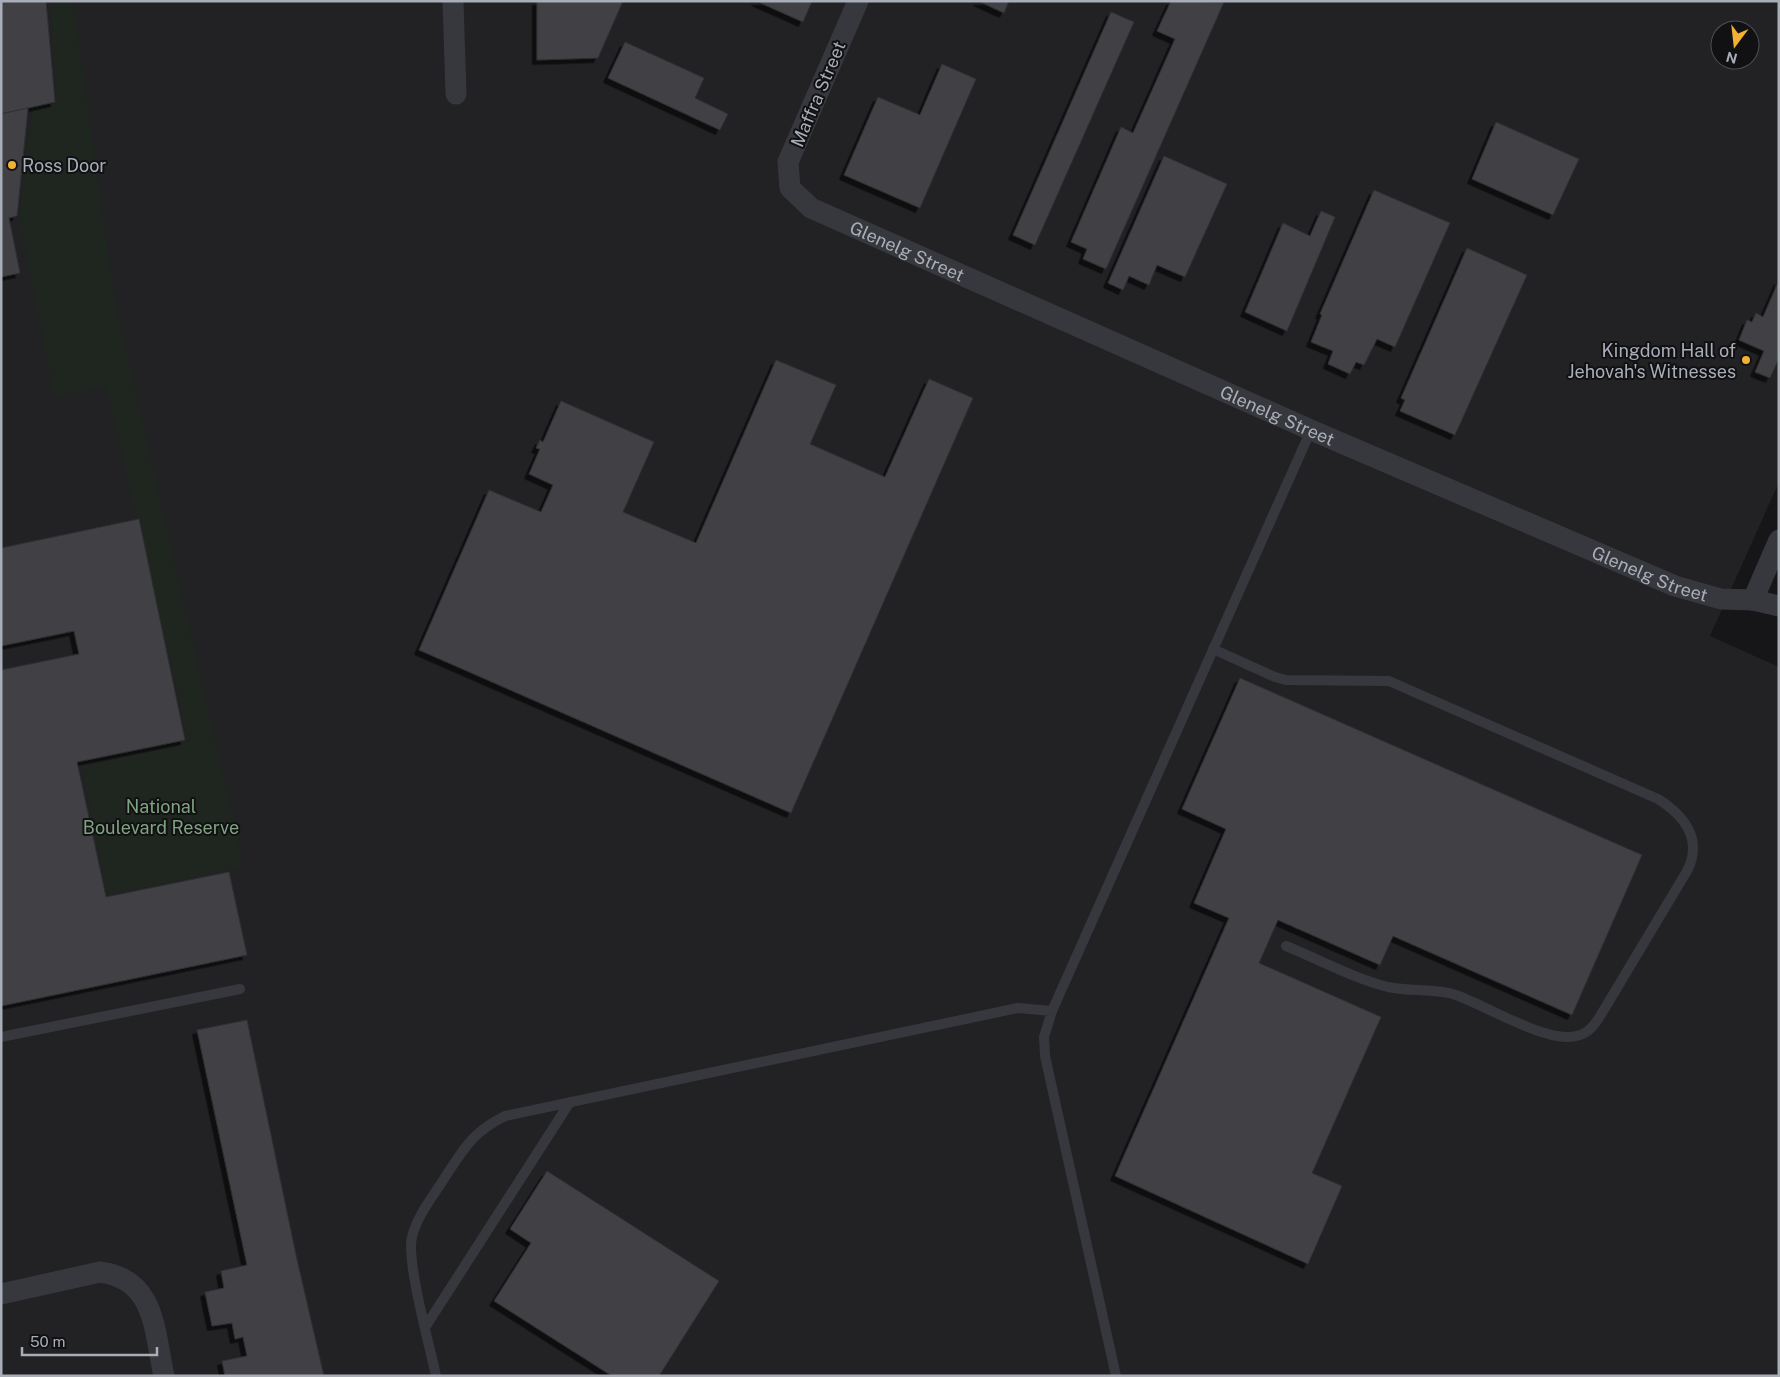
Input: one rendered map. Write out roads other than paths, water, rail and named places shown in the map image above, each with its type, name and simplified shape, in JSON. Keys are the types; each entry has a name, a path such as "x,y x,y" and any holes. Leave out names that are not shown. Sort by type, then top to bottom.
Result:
{"street":[{"path":"453,1 456,94"},
{"name":"Maffra Street","path":"790,188 788,162 858,1"},
{"name":"Glenelg Street","path":"790,188 811,208 1311,430 1676,586 1721,599 1752,600 1779,606"},
{"path":"1752,600 1779,540"},
{"path":"1,1294 100,1272 114,1274 130,1282 142,1294 150,1310 164,1376"}],"lane":[{"path":"1116,1376 1045,1056 1044,1037 1052,1011 1311,430"},
{"path":"1213,649 1274,677 1286,680 1389,681 1658,799 1671,807 1680,817 1694,845 1692,862 1687,872 1598,1020 1584,1035 1564,1037 1544,1031 1447,992 1408,991 1386,987 1286,946"},
{"path":"1,1037 240,989"},
{"path":"436,1376 414,1272 411,1240 414,1228 466,1145 478,1130 504,1116 1018,1008 1052,1011"},
{"path":"426,1326 570,1102"}],"place":[{"name":"Ross Door","path":"12,165"},
{"name":"Kingdom Hall of Jehovah's Witnesses","path":"1746,360"}],"park label":[{"name":"National Boulevard Reserve","path":"161,816"}]}
